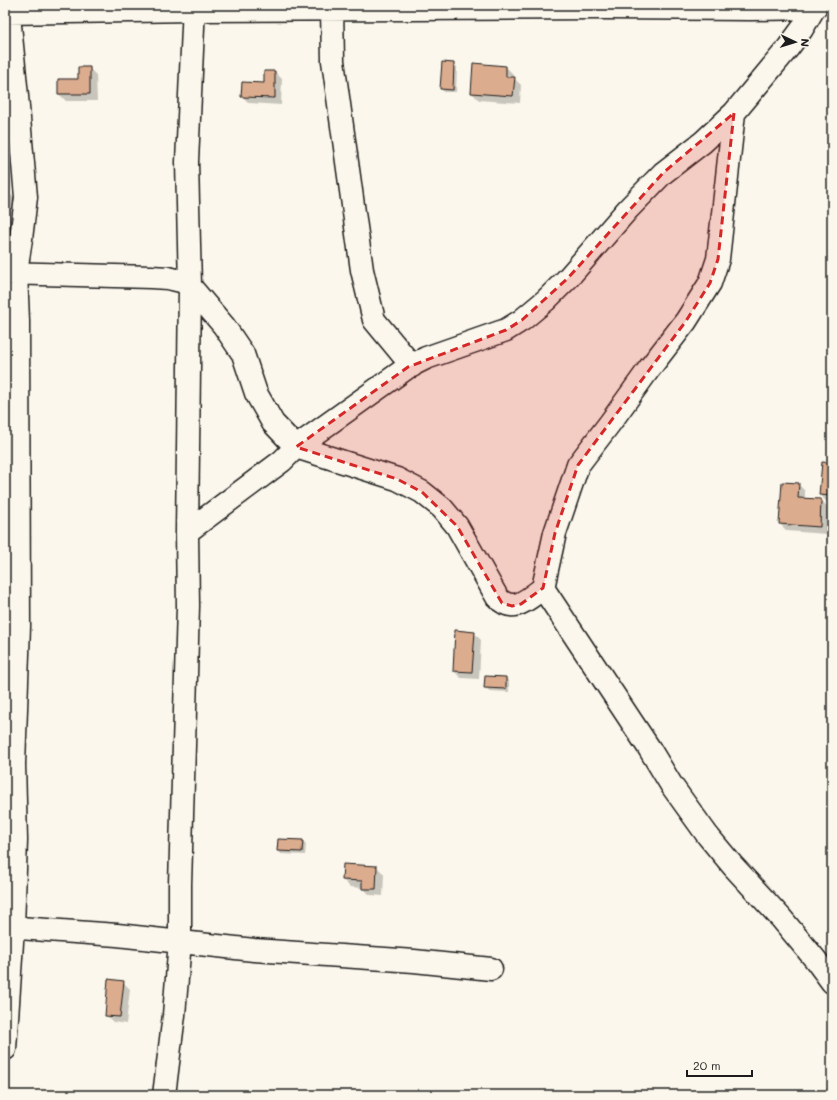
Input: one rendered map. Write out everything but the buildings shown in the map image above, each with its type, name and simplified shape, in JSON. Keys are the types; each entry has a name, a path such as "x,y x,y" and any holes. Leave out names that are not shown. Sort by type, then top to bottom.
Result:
{"street":[{"path":"5,1049 9,927 16,840 14,764 19,626 18,328 10,272 22,239 26,197 17,96 7,10 194,8 332,10 606,7 751,9 815,6"},
{"path":"186,532 282,461 296,447 408,367 426,358 506,330 522,320 546,300 568,278 628,209 663,173 703,142 734,113 788,48 802,29 815,6"},
{"path":"164,1095 174,1015 180,941 180,885 188,606 186,532 190,286 187,162 194,8"},
{"path":"332,10 333,61 362,270 374,320 412,366"},
{"path":"10,272 168,278 190,286 224,326 243,354 256,393 273,423 296,447 397,479 422,492 442,508 457,526 496,596 502,603 512,606 521,604 543,588 555,533 578,465 686,322 710,283 718,259 734,113"},
{"path":"543,588 649,748 672,786 708,836 796,936 832,982"},
{"path":"9,927 117,935 254,950 414,961 491,969"}],"highlighted area":[{"path":"734,113 718,259 710,283 686,321 578,465 555,533 543,588 521,604 512,606 502,603 457,526 422,492 397,479 296,447 408,367 506,330 522,320 568,278 663,173"}]}
